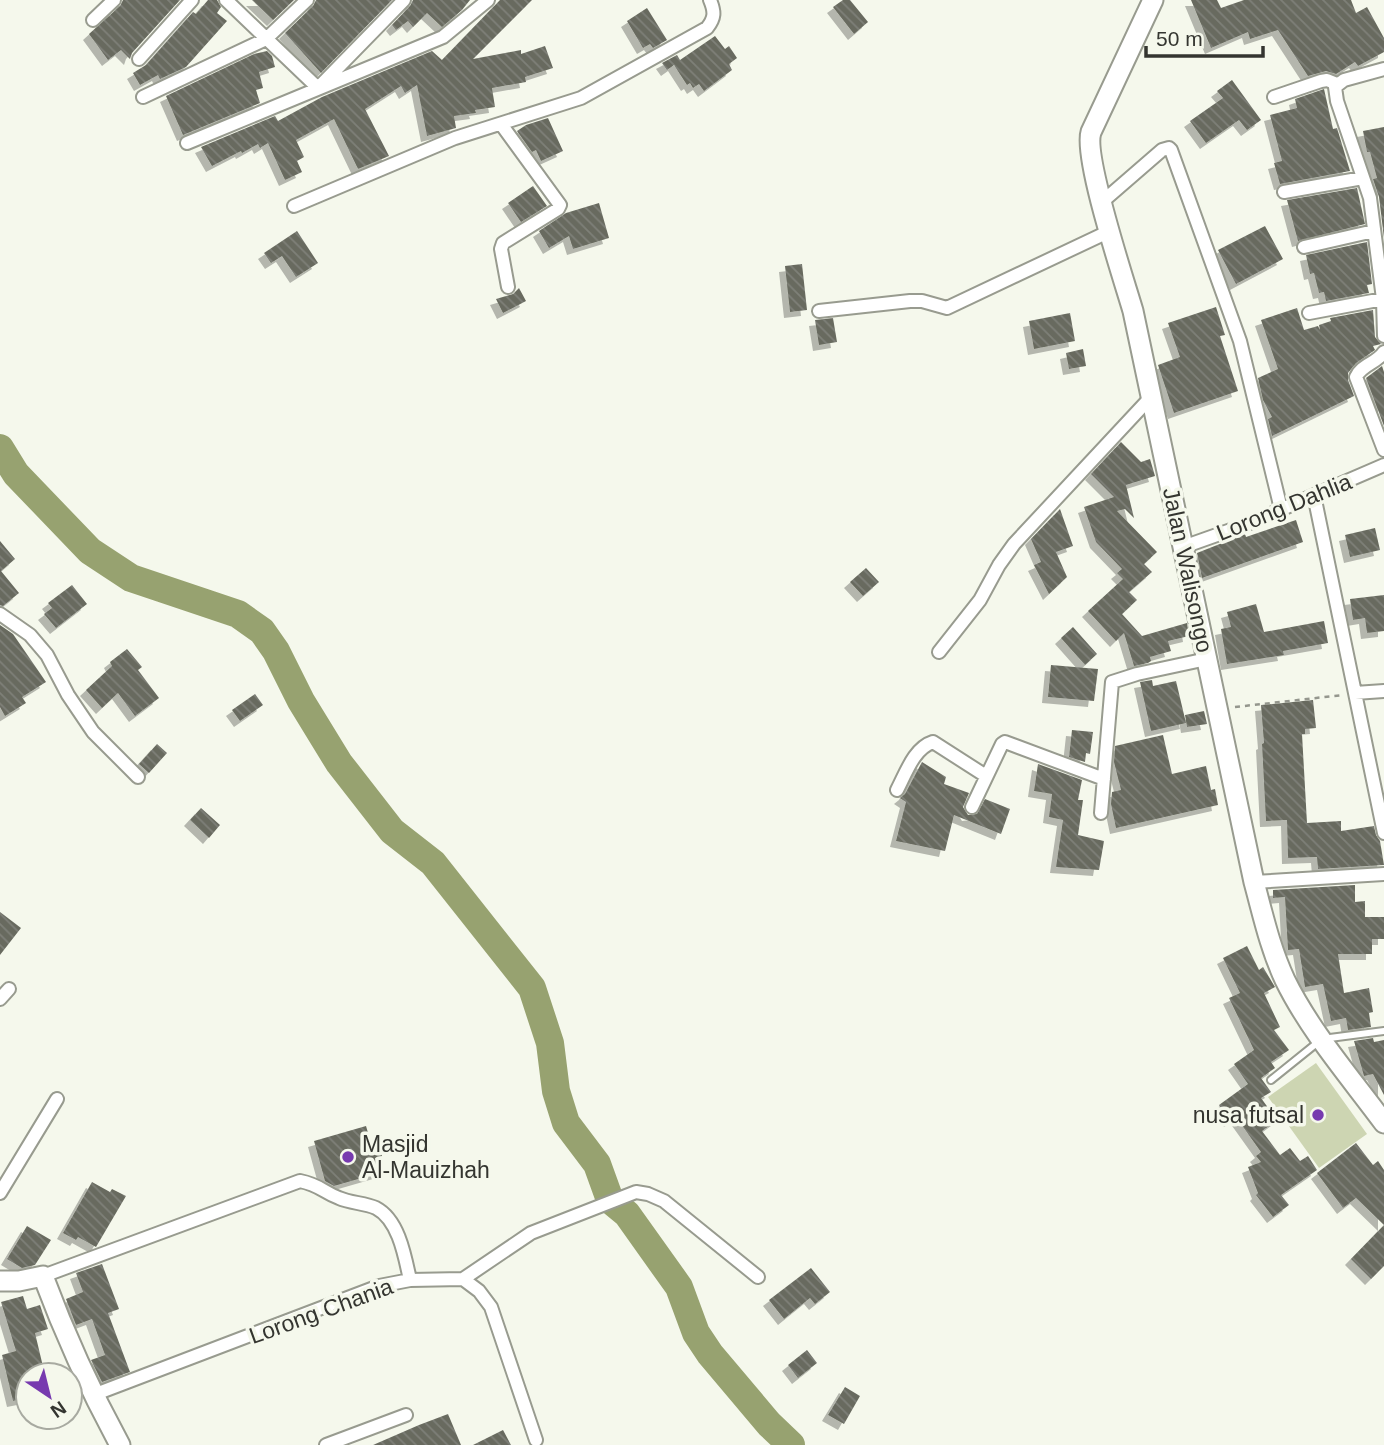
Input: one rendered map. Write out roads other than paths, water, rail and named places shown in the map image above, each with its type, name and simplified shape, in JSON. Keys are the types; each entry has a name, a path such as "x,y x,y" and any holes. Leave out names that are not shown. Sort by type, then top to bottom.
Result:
{"street":[{"path":"93,20 114,0"},
{"path":"139,59 191,0"},
{"path":"226,0 318,88"},
{"path":"143,97 266,39 307,0"},
{"path":"318,88 404,0"},
{"path":"187,143 443,37 488,0"},
{"path":"294,206 455,138 581,98 707,28 713,21 714,14 710,0"},
{"name":"Jalan Walisongo","path":"1153,0 1089,139 1089,149 1133,311 1254,882 1276,958 1287,982 1322,1039 1384,1123"},
{"path":"1384,69 1344,80 1335,87 1370,198 1383,299 1384,336"},
{"path":"1274,97 1321,80 1337,84"},
{"path":"501,124 560,205 558,209 503,243 501,249 508,287"},
{"path":"1102,202 1162,150 1171,150 1240,341 1281,509"},
{"path":"1284,192 1363,178"},
{"path":"819,311 910,301 922,301 947,308 1110,231"},
{"path":"1304,247 1374,231"},
{"path":"1309,313 1383,299"},
{"path":"1384,352 1358,372 1356,377 1384,450"},
{"path":"939,652 980,600 1014,544 1151,397"},
{"name":"Lorong Dahlia","path":"1183,547 1384,465"},
{"path":"1314,495 1381,808 1384,833"},
{"path":"0,614 30,635 47,655 68,695 93,732 138,777"},
{"path":"1101,813 1112,682 1207,659"},
{"path":"1355,693 1384,691"},
{"path":"972,807 1005,741 1104,779"},
{"path":"897,790 918,752 933,742 986,776"},
{"path":"1254,882 1384,874"},
{"path":"0,1193 57,1099"},
{"path":"0,1281 19,1281 43,1276 300,1181 315,1184 337,1198 375,1208 389,1219 405,1255 410,1280"},
{"path":"536,1440 491,1307 479,1291 463,1279 531,1233 636,1192 657,1197 758,1278"},
{"path":"43,1276 64,1332 120,1445"},
{"name":"Lorong Chania","path":"93,1395 379,1286 410,1280 463,1279"},
{"path":"326,1445 406,1415"}],"lane":[{"path":"1271,1080 1322,1039 1384,1031"}],"waterway":[{"path":"0,448 16,474 90,551 131,578 238,614 262,631 339,763 392,831 433,863 532,988 550,1043 556,1091 566,1123 597,1164 610,1200 627,1214 679,1287 696,1333 710,1354 769,1424 791,1445"}],"place":[{"name":"nusa futsal","path":"1318,1115"},
{"name":"Masjid Al-Mauizhah","path":"348,1157"}]}
